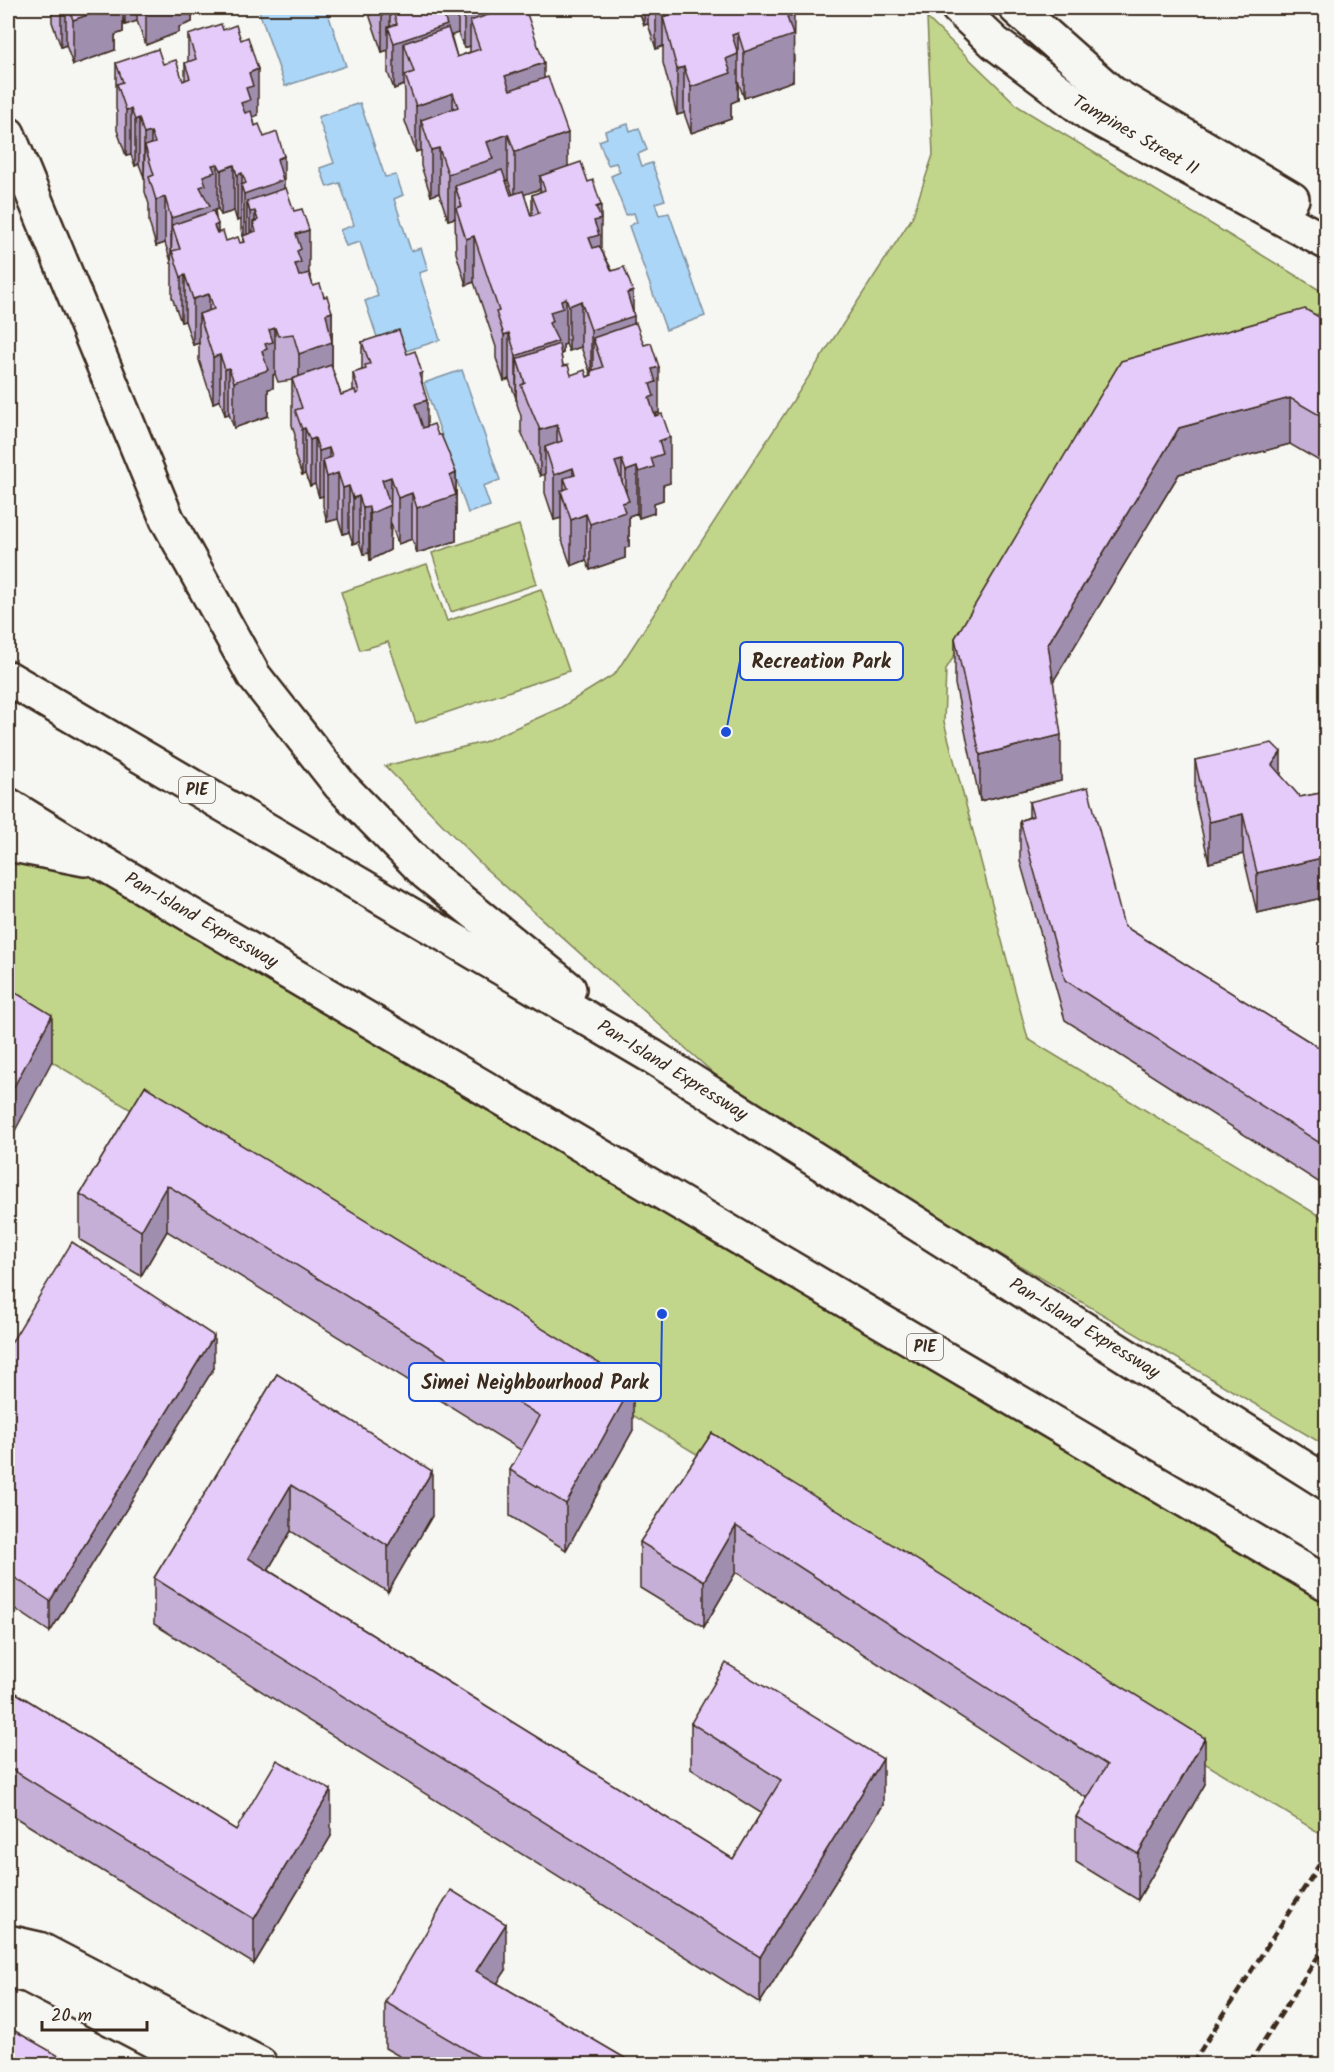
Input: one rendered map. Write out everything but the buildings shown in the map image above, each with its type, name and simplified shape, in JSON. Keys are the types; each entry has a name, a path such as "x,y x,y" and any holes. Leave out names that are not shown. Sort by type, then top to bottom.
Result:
{"main road":[{"name":"Tampines Street 11","path":"958,8 994,43 1091,115 1326,242"},
{"name":"Tampines Street 11","path":"1016,8 1112,93 1326,219"},
{"path":"8,134 167,519 254,676 340,785 426,873 653,1057"},
{"name":"Pan-Island Expressway","path":"8,678 653,1057 1326,1482"},
{"name":"Pan-Island Expressway","path":"8,805 99,861 1326,1583"},
{"path":"8,844 48,854 99,861"},
{"path":"8,1942 39,1949 260,2064"},
{"path":"8,1971 29,1976 198,2064"}],"green space":[{"path":"927,18 1019,107 1326,294 1326,312 1201,343 1118,393 946,669 944,722 1028,1039 1326,1220 1326,1446 751,1107 485,868 385,766 484,742 560,708 615,674 912,218 933,155"},
{"path":"519,525 537,584 451,612 432,553"},
{"path":"427,564 447,621 541,589 569,671 416,723 388,642 360,650 341,592"},
{"path":"8,845 98,863 1326,1593 1326,1837 8,1035"}],"water":[{"path":"258,8 326,8 346,66 285,86"},
{"path":"360,103 385,177 396,175 403,195 394,199 411,251 421,248 428,270 419,273 440,340 384,358 365,301 378,296 360,242 346,246 340,230 354,225 340,183 327,187 320,168 334,163 318,117"},
{"path":"628,124 630,131 639,128 647,150 638,154 642,166 652,163 665,200 655,203 659,215 669,213 705,316 666,330 629,226 637,222 634,213 626,215 611,176 620,172 616,163 608,165 599,141 607,138 605,131"},
{"path":"462,370 500,480 483,486 490,506 468,513 424,383"}],"railway":[{"path":"1192,2064 1326,1854"},
{"path":"1249,2064 1326,1944"}],"place":[{"name":"Recreation Park","path":"726,732"},
{"name":"Simei Neighbourhood Park","path":"662,1314"}]}
